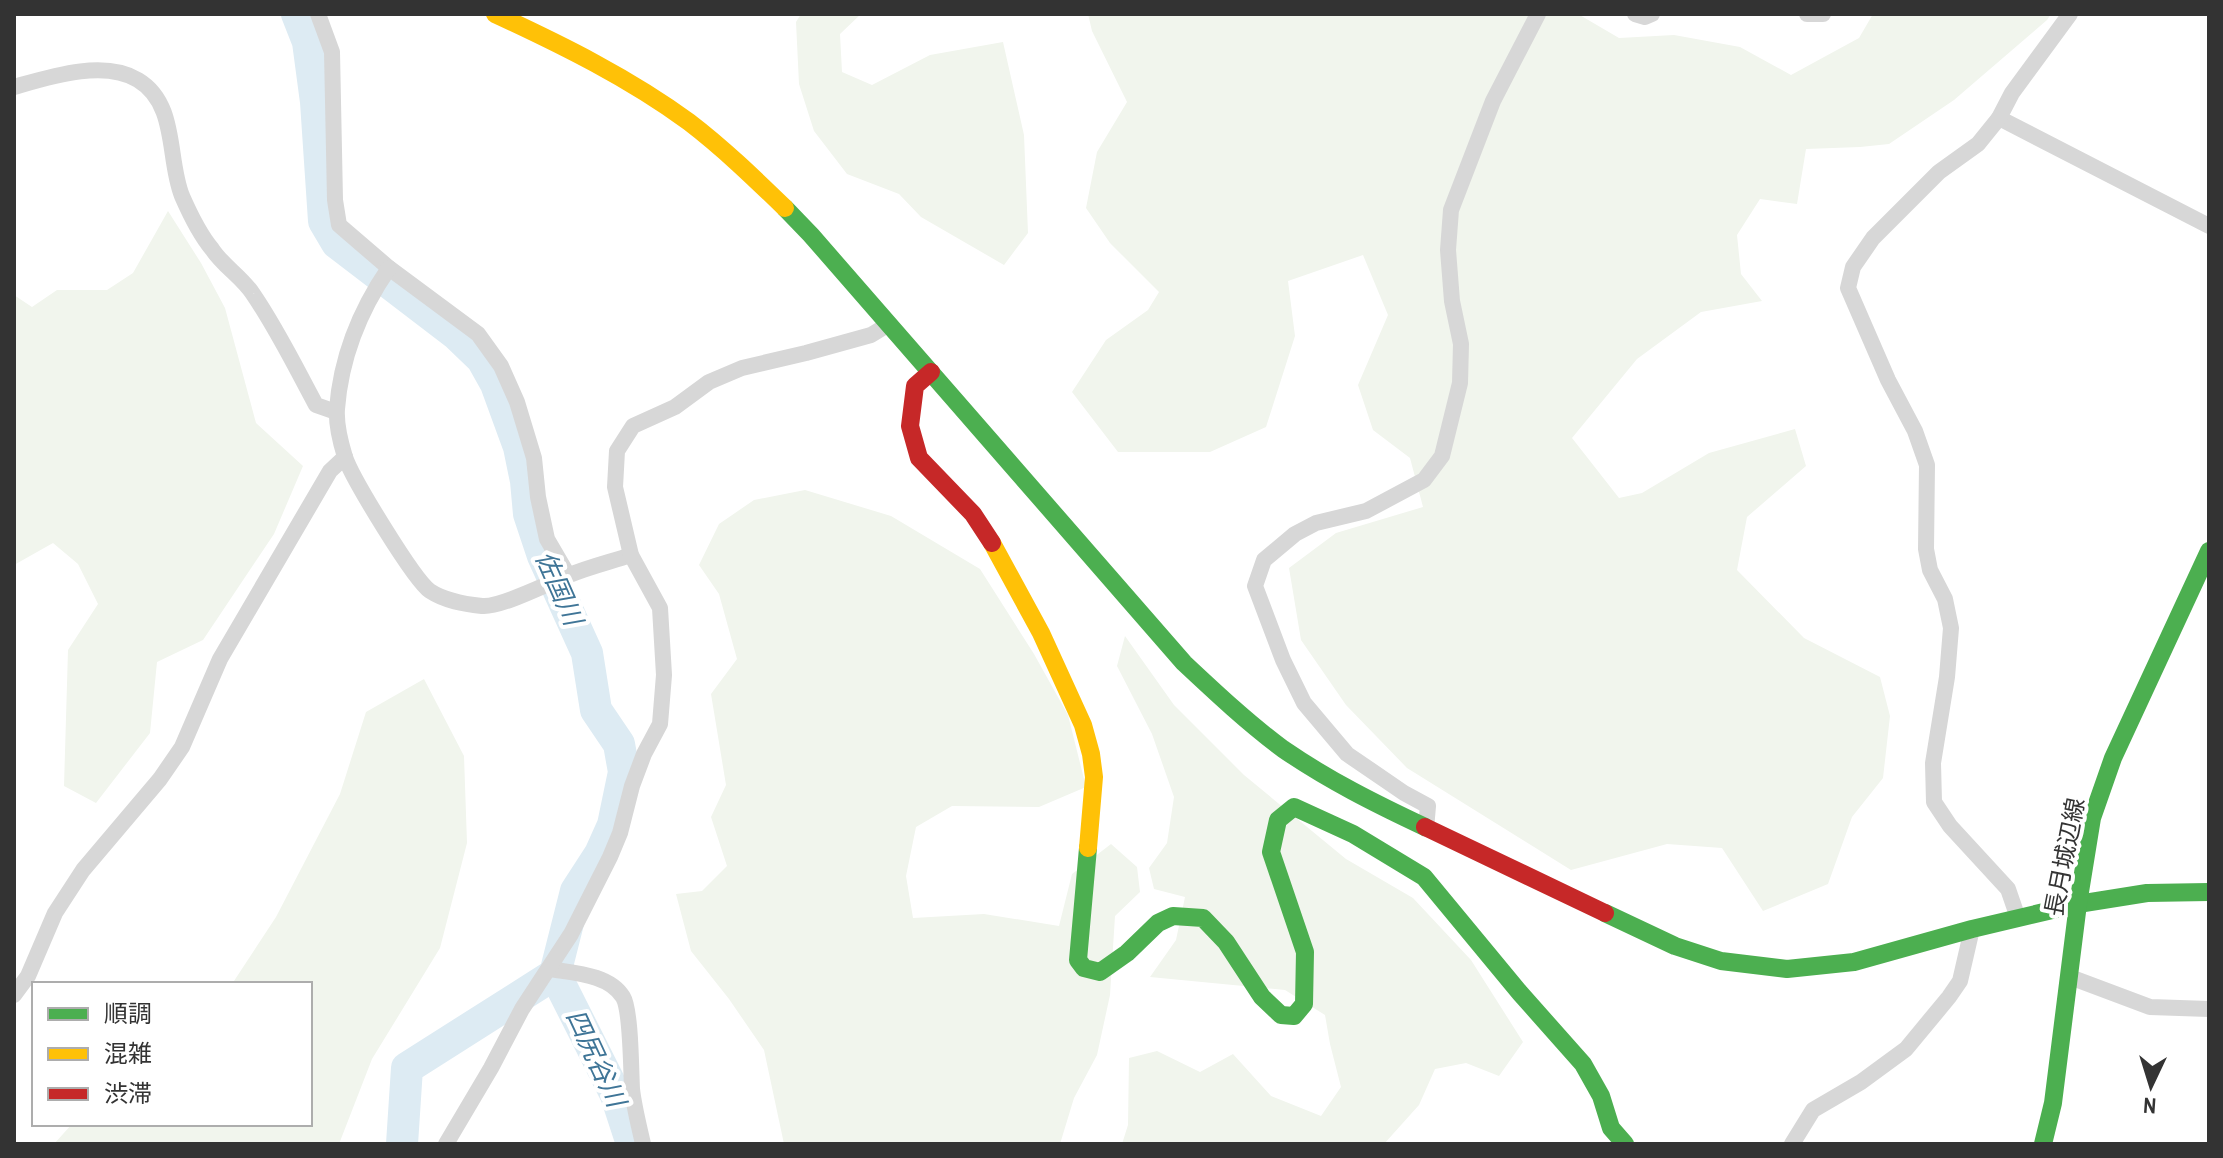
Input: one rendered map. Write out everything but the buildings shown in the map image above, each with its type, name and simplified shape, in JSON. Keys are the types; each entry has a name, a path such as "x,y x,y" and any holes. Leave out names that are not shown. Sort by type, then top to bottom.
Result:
{"street":[{"path":"318,14 332,52 335,200 339,225 389,268 478,334 501,366 517,402 534,458 547,539 568,575"},
{"path":"495,14 551,39 630,82 689,122 747,171 811,235 1184,663 1284,749 1352,792 1675,946 1721,961 1787,969 1854,962 2078,904 2147,893 2209,892"},
{"path":"1426,829 1428,806 1347,754 1304,703 1283,660 1255,586 1264,560 1295,534 1316,523 1366,511 1424,480 1442,456 1460,383 1461,344 1452,301 1448,250 1451,210 1493,101 1538,14"},
{"path":"1635,14 1645,17 1652,14"},
{"path":"1807,14 1823,14"},
{"path":"2018,918 2008,889 1950,826 1934,802 1933,763 1947,677 1951,628 1945,599 1930,570 1926,549 1927,465 1915,431 1888,380 1848,288 1853,267 1873,238 1939,172 1978,144 2070,14"},
{"path":"14,87 65,74 107,71 128,75 152,93 164,114 181,194 211,249 252,292 316,405 336,412"},
{"path":"1999,118 2209,226"},
{"path":"389,268 358,320 348,350 336,412 345,457 356,481 427,590 448,601 486,607 568,575 631,555"},
{"path":"446,1144 522,1009 571,934 610,857 636,775 660,724 664,675 660,608 631,555 615,487 617,451 633,426 675,407 709,382 742,368 871,335 889,324"},
{"path":"931,372 915,386 910,426 919,458 987,533 1041,633 1083,725 1091,754 1094,777 1078,960 1084,968 1100,972 1127,953 1158,923 1173,916 1203,918 1226,942 1262,997 1281,1015 1294,1016 1304,1004 1305,952 1271,852 1278,820 1294,807 1353,834 1424,877 1583,1064 1601,1096 1611,1128 1625,1144"},
{"path":"14,995 28,976 55,913 83,870 160,779 182,747 231,639 330,471 345,457"},
{"name":"長月城辺線","path":"2043,1144 2053,1103 2092,818 2113,758 2209,551"},
{"path":"1792,1144 1813,1110 1861,1082 1915,1039 1960,981 1972,929"},
{"path":"550,969 596,977 624,998 629,1024 632,1093 643,1144"},
{"path":"2070,977 2150,1007 2209,1009"}],"shaded area":[{"path":"801,14 861,14 840,34 842,72 872,85 930,55 1003,42 1024,135 1028,233 1004,265 921,217 899,194 847,174 814,131 799,84 796,22"},
{"path":"1088,14 1578,14 1619,38 1674,35 1740,47 1791,75 1859,38 1873,14 2051,14 1954,100 1889,144 1806,149 1797,204 1760,199 1737,235 1741,274 1762,301 1701,312 1637,359 1572,438 1619,498 1642,493 1709,453 1795,429 1806,466 1747,517 1737,570 1804,638 1880,677 1890,716 1883,778 1852,817 1828,884 1763,911 1722,848 1667,844 1571,870 1407,768 1346,705 1301,640 1289,568 1336,533 1423,507 1410,458 1373,430 1358,385 1388,315 1363,255 1288,281 1295,336 1266,427 1210,452 1118,452 1072,392 1106,340 1148,310 1159,292 1110,243 1086,208 1097,152 1127,102 1092,31"},
{"path":"168,211 225,308 256,423 303,466 274,534 203,640 157,662 150,733 96,803 64,786 68,650 98,604 78,564 53,543 14,565 14,295 32,307 57,290 107,290 133,273"},
{"path":"805,490 891,516 980,569 1068,715 1086,787 1039,807 952,806 916,827 906,876 913,918 984,914 1059,926 1072,874 1111,844 1137,867 1140,892 1115,916 1110,995 1097,1055 1074,1098 1060,1144 784,1144 764,1050 691,951 676,894 702,891 727,866 711,817 726,785 711,694 737,659 719,594 699,565 719,524 754,500"},
{"path":"1125,636 1174,705 1244,775 1346,859 1413,898 1471,960 1523,1042 1499,1076 1466,1063 1435,1069 1419,1105 1384,1144 1122,1144 1128,1125 1129,1058 1157,1051 1200,1072 1233,1054 1271,1096 1321,1116 1341,1087 1325,1015 1285,990 1150,977 1176,940 1185,897 1154,889 1149,868 1167,843 1174,797 1152,734 1117,666"},
{"path":"424,679 464,756 467,843 440,948 372,1059 339,1144 54,1144 70,1126 312,1126 312,982 233,982 276,917 340,794 366,712"}],"waterway":[{"name":"佐国川","path":"297,14 308,42 316,102 324,221 337,243 456,334 482,359 496,384 519,447 529,514 543,556 587,653 596,710 619,744 624,772 613,825 600,854 576,891 555,974 407,1068 402,1144"},
{"name":"四尻谷川","path":"555,974 616,1095 632,1144"}],"traffic: fast":[{"path":"785,208 1184,663 1283,749 1352,791 1425,827"},
{"path":"2043,1144 2053,1103 2092,818 2113,758 2209,551"},
{"path":"1088,848 1078,960 1084,968 1100,972 1127,953 1158,923 1173,916 1203,918 1226,942 1262,997 1281,1015 1294,1016 1304,1004 1305,952 1271,852 1278,820 1294,807 1353,834 1424,877 1583,1064 1601,1096 1611,1128 1625,1144"},
{"path":"1605,913 1675,946 1721,961 1787,969 1854,962 2078,904 2147,893 2209,892"}],"traffic: slow":[{"path":"495,14 595,63 666,106 714,142 785,208"},
{"path":"992,543 1041,633 1083,725 1094,777 1088,848"}],"traffic: jam":[{"path":"931,372 915,386 910,426 919,458 973,514 992,543"},
{"path":"1425,827 1605,913"}]}
